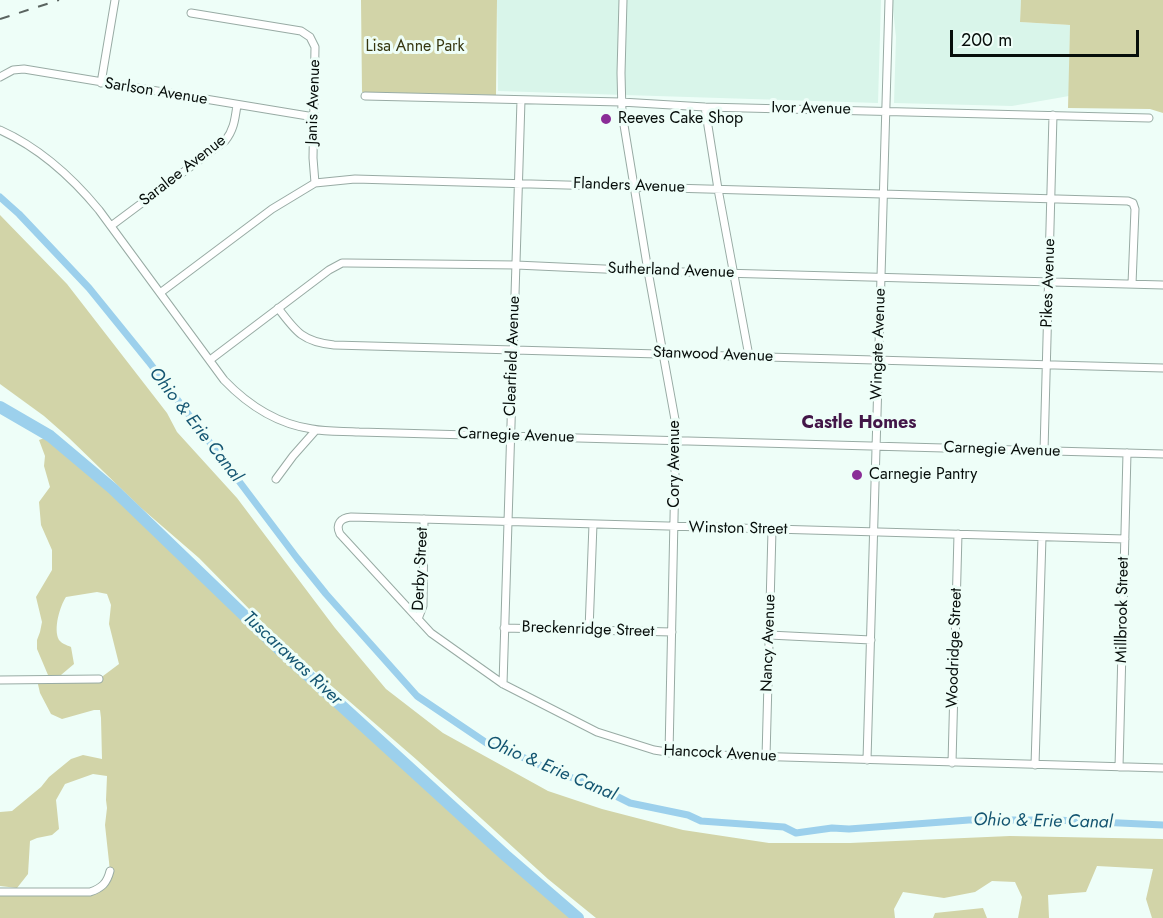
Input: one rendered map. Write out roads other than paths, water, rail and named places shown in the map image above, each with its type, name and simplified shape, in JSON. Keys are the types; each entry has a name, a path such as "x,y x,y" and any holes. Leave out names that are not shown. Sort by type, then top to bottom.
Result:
{"street":[{"path":"101,82 116,0"},
{"name":"Cory Avenue","path":"623,0 622,113 676,425 669,753"},
{"name":"Wingate Avenue","path":"867,759 889,0"},
{"name":"Janis Avenue","path":"191,13 301,32 310,37 315,47 313,158 315,183"},
{"name":"Sarlson Avenue","path":"0,77 13,70 24,69 314,117"},
{"name":"Ivor Avenue","path":"364,96 1149,118"},
{"name":"Clearfield Avenue","path":"502,684 521,100"},
{"name":"Saralee Avenue","path":"111,226 225,141 234,126 237,105"},
{"path":"705,107 749,356"},
{"name":"Pikes Avenue","path":"1044,451 1053,115"},
{"name":"Carnegie Avenue","path":"0,130 37,151 82,190 224,380 251,404 284,422 316,430 1163,454"},
{"name":"Flanders Avenue","path":"160,293 273,209 315,183 355,179 1125,200 1132,203 1135,209 1132,284"},
{"name":"Sutherland Avenue","path":"210,360 329,270 342,263 516,265 648,271 1163,285"},
{"name":"Stanwood Avenue","path":"278,308 296,331 320,344 1163,368"},
{"path":"276,479 292,456 316,430"},
{"name":"Millbrook Street","path":"1119,767 1127,453"},
{"name":"Winston Street","path":"351,517 1125,539"},
{"name":"Hancock Avenue","path":"351,517 340,522 338,527 340,534 436,637 502,684 597,732 654,750 669,753 766,757 1163,768"},
{"name":"Derby Street","path":"418,619 423,606 424,519"},
{"path":"589,630 593,524"},
{"name":"Nancy Avenue","path":"766,757 772,530"},
{"name":"Woodridge Street","path":"952,763 958,534"},
{"path":"1035,765 1042,537"},
{"name":"Breckenridge Street","path":"504,628 672,632"},
{"path":"769,635 871,639"},
{"path":"0,680 99,679"},
{"path":"0,892 90,892 104,886 110,871"}],"waterway":[{"name":"Ohio & Erie Canal","path":"0,197 89,288 149,362 297,558 417,696 491,746 559,774 590,783 630,803 688,815 701,821 784,827 796,833 832,828 849,829 969,820 1056,820 1163,825"},
{"name":"Tuscarawas River","path":"0,407 50,436 113,489 277,647 505,855 578,918"}],"railway":[{"path":"0,19 59,0"}],"place":[{"name":"Reeves Cake Shop","path":"606,119"},
{"name":"Carnegie Pantry","path":"857,475"}],"district":[{"name":"Castle Homes","path":"859,424"}],"park label":[{"name":"Lisa Anne Park","path":"415,47"}]}
